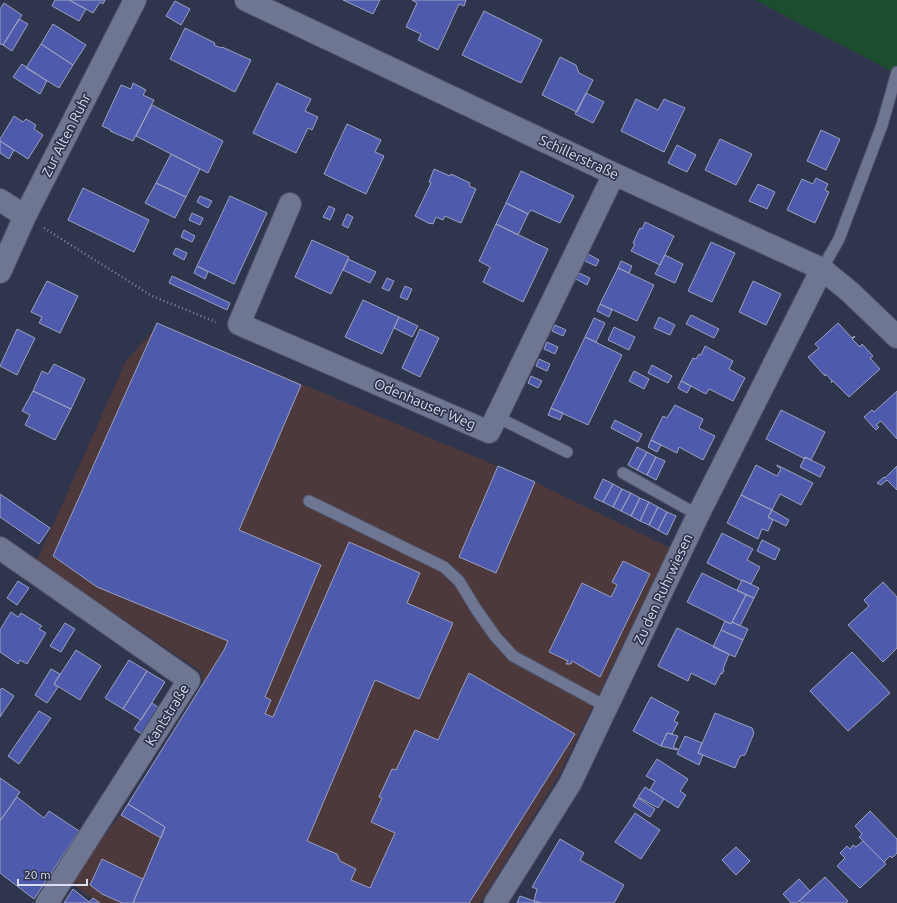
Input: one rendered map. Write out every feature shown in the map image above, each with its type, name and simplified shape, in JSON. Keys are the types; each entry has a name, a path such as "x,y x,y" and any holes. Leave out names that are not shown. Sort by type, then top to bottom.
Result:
{"street":[{"name":"Zur Alten Ruhr","path":"0,272 25,216 135,0"},
{"name":"Schillerstraße","path":"246,0 614,174 822,269 850,292 897,336"},
{"name":"Odenhauser Weg","path":"239,324 489,432 614,174"},
{"path":"0,200 25,216"},
{"path":"239,324 290,204"},
{"name":"Zu den Ruhrwiesen","path":"495,903 570,784 698,515 822,269"},
{"name":"Kantstraße","path":"0,548 189,680 47,903"}],"lane":[{"path":"822,269 839,240 882,125 897,72"},
{"path":"496,417 567,452"},
{"path":"623,473 698,515"},
{"path":"308,501 444,567 459,581 495,636 514,656 607,707"}],"path":[{"path":"25,216 152,296 236,330 239,324"}],"shaded area":[{"path":"159,324 535,482 670,548 559,775 480,903 98,903 70,882 128,804 203,683 200,671 37,561 126,361"}],"green space":[{"path":"755,0 897,0 897,74"}],"building":[{"path":"55,0 69,0 86,9 79,21 52,6"},
{"path":"69,0 105,0 103,4 100,2 93,13"},
{"path":"343,0 380,0 373,14"},
{"path":"412,0 466,0 464,6 459,4 438,50 418,40 421,34 406,27 417,3"},
{"path":"175,1 190,9 181,25 166,16"},
{"path":"4,3 22,15 3,45 0,44 0,9"},
{"path":"484,11 542,40 521,83 462,55"},
{"path":"19,19 28,24 12,51 3,45"},
{"path":"53,24 86,45 73,65 41,44"},
{"path":"185,28 215,43 214,45 251,60 235,92 170,59"},
{"path":"41,44 73,65 59,88 26,68"},
{"path":"560,57 576,65 579,73 593,80 577,112 542,95"},
{"path":"22,64 47,81 40,94 13,77"},
{"path":"133,83 146,90 143,95 154,100 133,141 102,126 121,85 131,89"},
{"path":"277,83 311,99 305,111 318,117 312,130 308,128 296,153 253,133"},
{"path":"586,93 604,102 593,123 575,114"},
{"path":"636,99 658,110 664,99 685,108 664,152 621,131"},
{"path":"152,105 223,141 208,173 136,136"},
{"path":"14,116 23,122 26,119 36,125 34,129 43,135 28,159 0,141"},
{"path":"347,124 381,140 375,152 384,156 366,194 324,174"},
{"path":"821,130 840,139 826,170 807,161"},
{"path":"720,139 752,154 736,185 705,170"},
{"path":"0,141 14,150 9,159 0,153"},
{"path":"677,145 696,155 687,172 668,163"},
{"path":"171,154 200,169 186,197 156,183"},
{"path":"434,169 450,176 451,174 470,183 469,186 476,189 461,223 445,216 443,220 436,217 433,224 430,224 415,216 431,183 429,182"},
{"path":"521,171 574,196 560,223 531,210 528,214 506,203"},
{"path":"816,178 828,184 825,190 829,192 815,223 787,210 802,179 813,184"},
{"path":"156,183 186,197 175,218 145,203"},
{"path":"758,184 775,192 767,209 749,201"},
{"path":"83,188 149,220 134,252 68,220"},
{"path":"200,196 212,201 208,208 197,202"},
{"path":"230,196 267,213 234,284 197,266"},
{"path":"506,203 528,214 518,235 496,224"},
{"path":"329,206 335,209 330,220 323,217"},
{"path":"192,213 203,218 200,225 189,220"},
{"path":"347,214 353,217 348,228 342,225"},
{"path":"645,222 674,236 660,265 631,251 640,228 642,229"},
{"path":"496,224 548,249 523,302 483,282 490,267 479,261"},
{"path":"184,230 195,236 192,242 181,237"},
{"path":"312,240 349,257 331,294 295,277"},
{"path":"711,242 735,253 712,302 688,291"},
{"path":"176,248 187,253 184,260 173,254"},
{"path":"588,254 599,260 596,266 585,261"},
{"path":"665,255 683,264 675,283 655,274"},
{"path":"348,259 376,272 370,283 343,270"},
{"path":"621,261 632,266 629,273 618,268"},
{"path":"197,266 208,272 205,279 194,273"},
{"path":"618,268 654,285 637,321 600,304"},
{"path":"579,273 590,278 587,285 576,279"},
{"path":"172,276 230,303 227,310 169,283"},
{"path":"387,278 394,281 389,291 382,288"},
{"path":"47,281 78,296 60,333 39,323 42,317 31,312"},
{"path":"753,281 781,294 766,325 739,312"},
{"path":"405,286 412,289 407,300 400,297"},
{"path":"363,300 399,317 382,354 345,337"},
{"path":"600,304 612,310 609,317 597,311"},
{"path":"691,315 719,329 714,338 686,324"},
{"path":"399,317 418,326 412,337 394,328"},
{"path":"659,317 675,325 670,335 654,328"},
{"path":"594,318 605,323 596,342 585,337"},
{"path":"157,323 301,385 239,530 321,565 265,697 271,700 265,714 273,717 349,542 420,573 407,603 453,623 419,699 375,680 307,841 337,854 340,861 356,869 351,880 370,888 395,833 371,822 382,798 379,797 392,769 396,770 415,730 438,740 469,673 575,734 469,903 133,903 165,827 128,804 224,650 228,641 97,587 53,556"},
{"path":"838,323 852,338 854,336 855,337 852,339 860,347 862,344 873,356 870,358 880,369 849,397 833,381 831,383 832,381 826,374 825,376 808,357 819,348 815,344"},
{"path":"555,325 566,330 563,336 552,331"},
{"path":"614,327 635,337 629,350 608,340"},
{"path":"17,329 35,338 17,375 0,366"},
{"path":"420,329 439,338 420,377 402,368"},
{"path":"585,337 622,355 588,425 551,408"},
{"path":"547,342 558,347 555,354 544,349"},
{"path":"705,346 733,361 729,369 745,378 733,401 709,389 706,394 681,381 693,358 696,359 699,354 701,355"},
{"path":"539,359 550,364 547,371 536,366"},
{"path":"54,364 85,379 71,409 33,391 42,371 48,374"},
{"path":"652,365 672,376 668,383 648,373"},
{"path":"634,371 649,379 644,389 629,381"},
{"path":"531,376 542,381 538,388 528,383"},
{"path":"681,381 691,386 687,393 678,388"},
{"path":"33,391 71,409 55,440 25,425 30,415 22,411"},
{"path":"897,391 897,439 881,421 876,425 879,427 876,430 864,417 872,410 874,412"},
{"path":"675,405 703,419 699,428 715,436 703,460 679,447 677,453 651,440 663,416 667,418"},
{"path":"551,408 563,413 560,420 548,415"},
{"path":"781,410 825,432 811,460 805,457 805,459 766,439"},
{"path":"615,420 642,434 638,442 611,428"},
{"path":"651,440 661,445 657,452 648,447"},
{"path":"637,447 647,452 637,470 628,465"},
{"path":"647,452 656,457 647,475 637,470"},
{"path":"656,457 665,461 656,480 647,475"},
{"path":"805,457 825,467 820,477 800,467"},
{"path":"756,465 777,476 781,469 777,465 813,483 801,505 780,494 772,510 741,495"},
{"path":"498,466 535,482 496,573 459,557"},
{"path":"897,466 897,490 887,480 881,485 877,483 884,477 885,478"},
{"path":"603,479 613,484 603,502 594,498"},
{"path":"613,484 622,489 613,507 603,502"},
{"path":"622,489 631,493 621,511 613,507"},
{"path":"631,493 640,498 631,516 621,511"},
{"path":"0,494 50,528 39,544 0,517"},
{"path":"741,495 772,510 768,517 773,520 768,531 762,529 758,539 727,523"},
{"path":"640,498 649,502 640,521 631,516"},
{"path":"649,502 658,507 649,525 640,521"},
{"path":"658,507 667,512 658,530 649,525"},
{"path":"772,510 789,520 786,526 768,517"},
{"path":"667,512 676,516 667,535 658,530"},
{"path":"722,533 753,549 747,560 760,567 751,584 707,563"},
{"path":"762,540 780,549 775,560 757,551"},
{"path":"623,561 650,574 600,677 572,661 571,664 566,664 568,661 549,652 582,583 611,597 617,585 612,582"},
{"path":"702,573 746,595 731,624 687,602"},
{"path":"742,580 759,588 754,598 737,590"},
{"path":"18,581 29,588 17,605 7,598"},
{"path":"883,582 897,597 897,648 883,662 848,625 869,606 864,600"},
{"path":"746,595 754,598 740,626 732,622"},
{"path":"11,612 18,617 21,613 42,626 39,629 46,633 27,664 20,660 18,664 0,652 0,630"},
{"path":"725,621 731,624 732,622 748,629 743,640 721,630"},
{"path":"65,623 75,629 61,652 50,646"},
{"path":"677,628 729,654 723,669 724,670 715,685 691,673 688,681 658,666"},
{"path":"721,630 743,640 735,657 713,647"},
{"path":"76,650 101,666 80,700 54,684"},
{"path":"852,652 890,693 848,731 810,691"},
{"path":"129,660 147,671 123,709 105,698"},
{"path":"51,669 60,674 54,684 58,687 47,703 35,695"},
{"path":"147,671 165,682 141,720 123,709"},
{"path":"2,688 14,696 0,717 0,690"},
{"path":"651,697 679,712 674,721 678,723 672,734 667,733 661,746 633,731"},
{"path":"152,703 162,710 145,736 134,729"},
{"path":"39,711 51,718 19,764 8,756"},
{"path":"715,713 752,728 754,733 745,755 740,756 735,768 698,753"},
{"path":"667,733 678,736 674,745 674,748 678,749 677,750 661,746"},
{"path":"685,736 702,743 698,753 703,755 699,765 677,754"},
{"path":"657,759 688,779 680,791 686,795 678,808 650,790 655,781 646,776"},
{"path":"0,778 20,792 0,821"},
{"path":"645,787 664,799 658,808 638,797"},
{"path":"17,797 44,818 49,811 79,831 34,899 0,873 0,821"},
{"path":"638,798 655,809 650,817 633,806"},
{"path":"128,804 165,827 161,838 121,815"},
{"path":"870,811 897,839 897,853 892,858 890,856 884,862 859,837 862,834 855,826"},
{"path":"635,813 660,830 641,859 615,842"},
{"path":"560,839 584,853 580,860 624,885 614,903 541,903 534,901 537,889 532,887"},
{"path":"863,841 886,864 860,888 837,866 845,858 840,853 847,846 850,849 853,845 856,847"},
{"path":"736,847 750,861 736,875 722,860"},
{"path":"102,859 143,879 133,903 122,903 102,894 90,885"},
{"path":"825,877 848,901 846,903 802,903 799,901"},
{"path":"799,879 810,891 797,903 791,903 783,894"},
{"path":"73,889 89,902 93,898 100,903 64,903"},
{"path":"520,896 534,901 541,903 517,903"}]}
